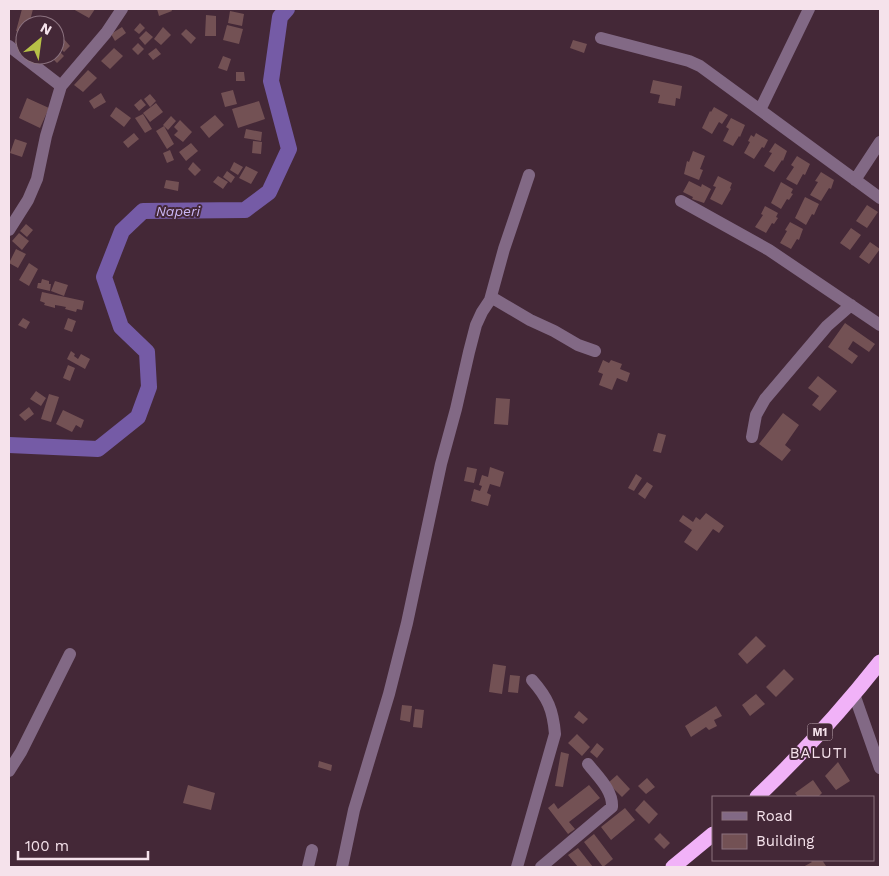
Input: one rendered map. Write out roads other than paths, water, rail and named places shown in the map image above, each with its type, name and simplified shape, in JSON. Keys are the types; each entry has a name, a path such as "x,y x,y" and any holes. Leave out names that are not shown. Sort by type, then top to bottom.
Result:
{"highway":[{"name":"M1","path":"758,796 787,769 880,662"},
{"path":"672,867 712,835"}],"street":[{"path":"9,230 28,200 37,179 46,136 61,86 106,33 122,9"},
{"path":"760,110 809,9"},
{"path":"601,38 694,63 880,198"},
{"path":"9,46 61,86"},
{"path":"855,180 880,142"},
{"path":"342,867 354,810 389,694 407,624 441,464 476,325 491,297 504,249 529,175"},
{"path":"681,201 768,250 880,325"},
{"path":"491,297 578,345 595,351"},
{"path":"752,437 756,415 766,399 827,326 850,305"},
{"path":"9,771 70,654"},
{"path":"517,867 555,734 554,716 542,692 532,680"},
{"path":"854,694 880,768"},
{"path":"541,867 612,807 610,793 588,764"},
{"path":"308,867 312,850"}],"waterway":[{"name":"Naperi","path":"9,445 98,449 138,417 149,387 147,352 121,327 104,277 122,231 143,211 245,210 269,192 289,149 271,81 280,17 287,9"}],"district":[{"name":"BALUTI","path":"819,753"}]}
